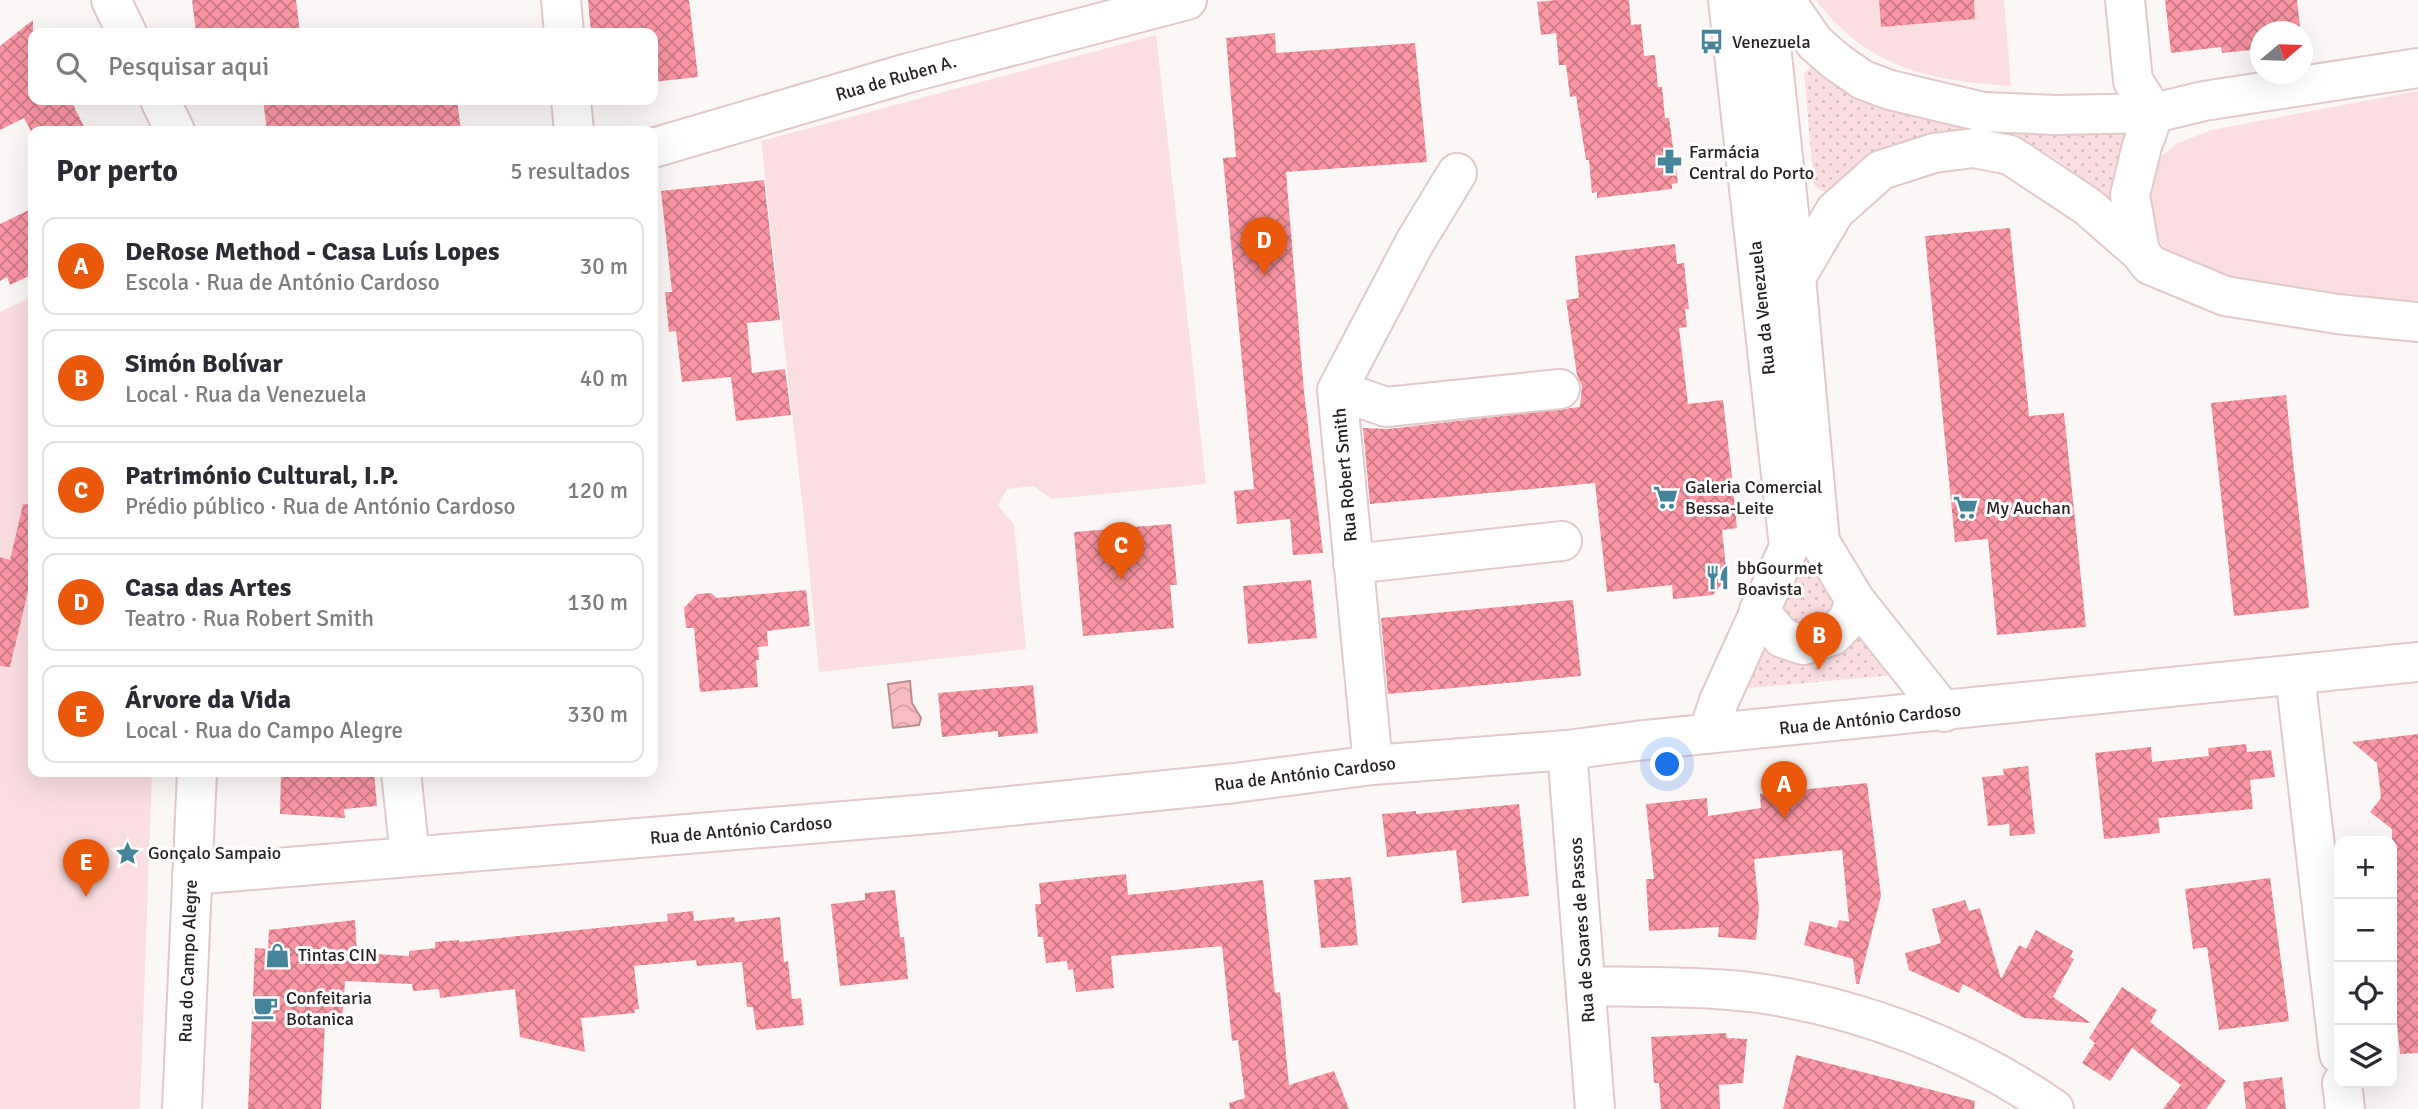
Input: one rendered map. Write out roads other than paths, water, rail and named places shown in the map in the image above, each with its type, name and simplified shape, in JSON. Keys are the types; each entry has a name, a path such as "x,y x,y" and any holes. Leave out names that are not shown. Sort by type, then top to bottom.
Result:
{"street":[{"path":"111,0 125,28"},
{"path":"561,0 564,28"},
{"name":"Rua de Ruben A.","path":"658,147 1137,6 1187,0"},
{"name":"Rua da Venezuela","path":"1708,734 1719,701 1789,547 1728,0"},
{"name":"Rua da Venezuela","path":"1766,0 1796,277 1820,542 1855,600 1944,712"},
{"path":"1785,0 1815,43 1863,80 1890,90 1983,113 2056,116 2154,113 2204,101 2418,68"},
{"path":"2125,0 2133,80 2154,113"},
{"path":"162,105 173,126"},
{"path":"571,105 574,126"},
{"path":"2140,252 2130,195 2141,146 2154,113"},
{"path":"1796,277 1835,211 1881,170 1934,153 1974,148 2010,155 2087,206 2140,252 2150,265 2225,296 2337,314 2418,322"},
{"name":"Rua Robert Smith","path":"1373,765 1337,390 1415,242 1457,173"},
{"path":"1337,390 1386,407 1560,389"},
{"path":"1353,565 1562,541"},
{"path":"1759,610 1782,638 1803,645 1832,636 1847,620 1855,600"},
{"name":"Rua de António Cardoso","path":"192,875 941,813 1235,783 1373,765 1567,750 2418,662"},
{"path":"2295,675 2336,1025"},
{"name":"Rua de Soares de Passos","path":"1567,750 1595,1109"},
{"name":"Rua do Campo Alegre","path":"182,1109 197,777"},
{"path":"402,777 410,857"},
{"path":"1587,986 1680,987 1758,993 1831,1009 1954,1050 2032,1093 2054,1109"},
{"path":"2343,1088 2345,1109"}],"water":[{"path":"910,681 912,703 921,718 919,725 893,728 888,684"}],"place":[{"name":"Venezuela","path":"1712,42"},
{"name":"Farmácia Central do Porto","path":"1669,162"},
{"name":"Casa das Artes","path":"1264,275"},
{"name":"Galeria Comercial Bessa-Leite","path":"1665,497"},
{"name":"My Auchan","path":"1966,508"},
{"name":"bbGourmet Boavista","path":"1717,578"},
{"name":"Património Cultural, I.P.","path":"1121,580"},
{"name":"Simón Bolívar","path":"1819,670"},
{"name":"DeRose Method - Casa Luís Lopes","path":"1784,819"},
{"name":"Gonçalo Sampaio","path":"128,853"},
{"name":"Árvore da Vida","path":"86,897"},
{"name":"Tintas CIN","path":"278,955"},
{"name":"Confeitaria Botanica","path":"266,1008"}]}
